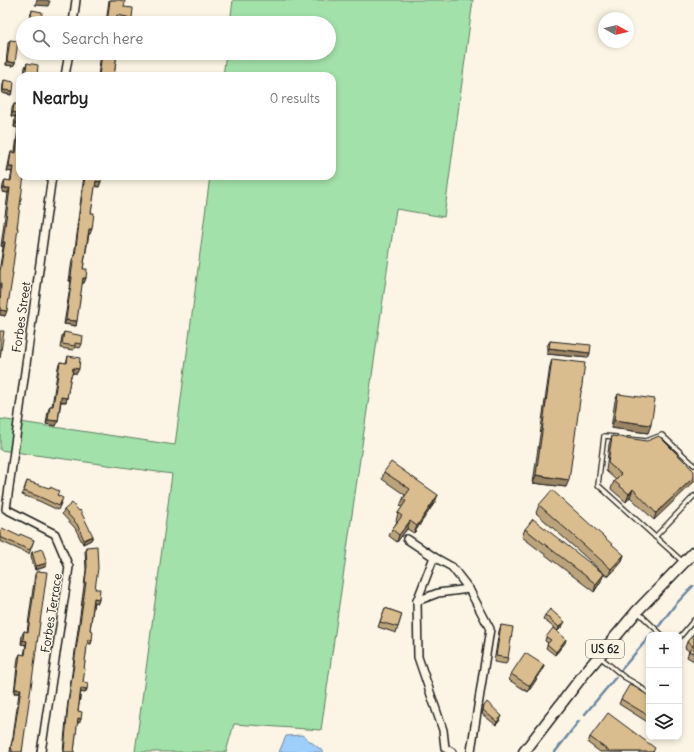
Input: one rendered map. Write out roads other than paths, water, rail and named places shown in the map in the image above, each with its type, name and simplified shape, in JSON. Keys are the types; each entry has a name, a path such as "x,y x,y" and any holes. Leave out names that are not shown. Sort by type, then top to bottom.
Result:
{"main road":[{"name":"US 62","path":"524,752 579,680 637,611 694,552"}],"street":[{"path":"74,16 76,0"},
{"path":"66,72 67,60"},
{"name":"Forbes Street","path":"6,509 51,180"},
{"name":"Forbes Terrace","path":"6,509 55,534 69,567 41,752"},
{"path":"407,540 452,567 469,589 490,629 470,752"},
{"path":"434,557 417,601 418,657 444,730 445,748 452,752"},
{"path":"417,601 438,594 469,589"}],"lane":[{"path":"625,438 646,441 662,435 694,465"},
{"path":"618,438 604,436 598,485 683,563"},
{"path":"655,537 694,496"},
{"path":"637,611 659,632"},
{"path":"682,634 694,620"},
{"path":"599,656 624,677 646,692"}],"water":[{"path":"302,735 324,752 279,752 286,736"}],"waterway":[{"path":"659,626 675,605 693,586"},
{"path":"621,670 646,641"},
{"path":"585,714 616,677"},
{"path":"555,752 579,721"}]}
